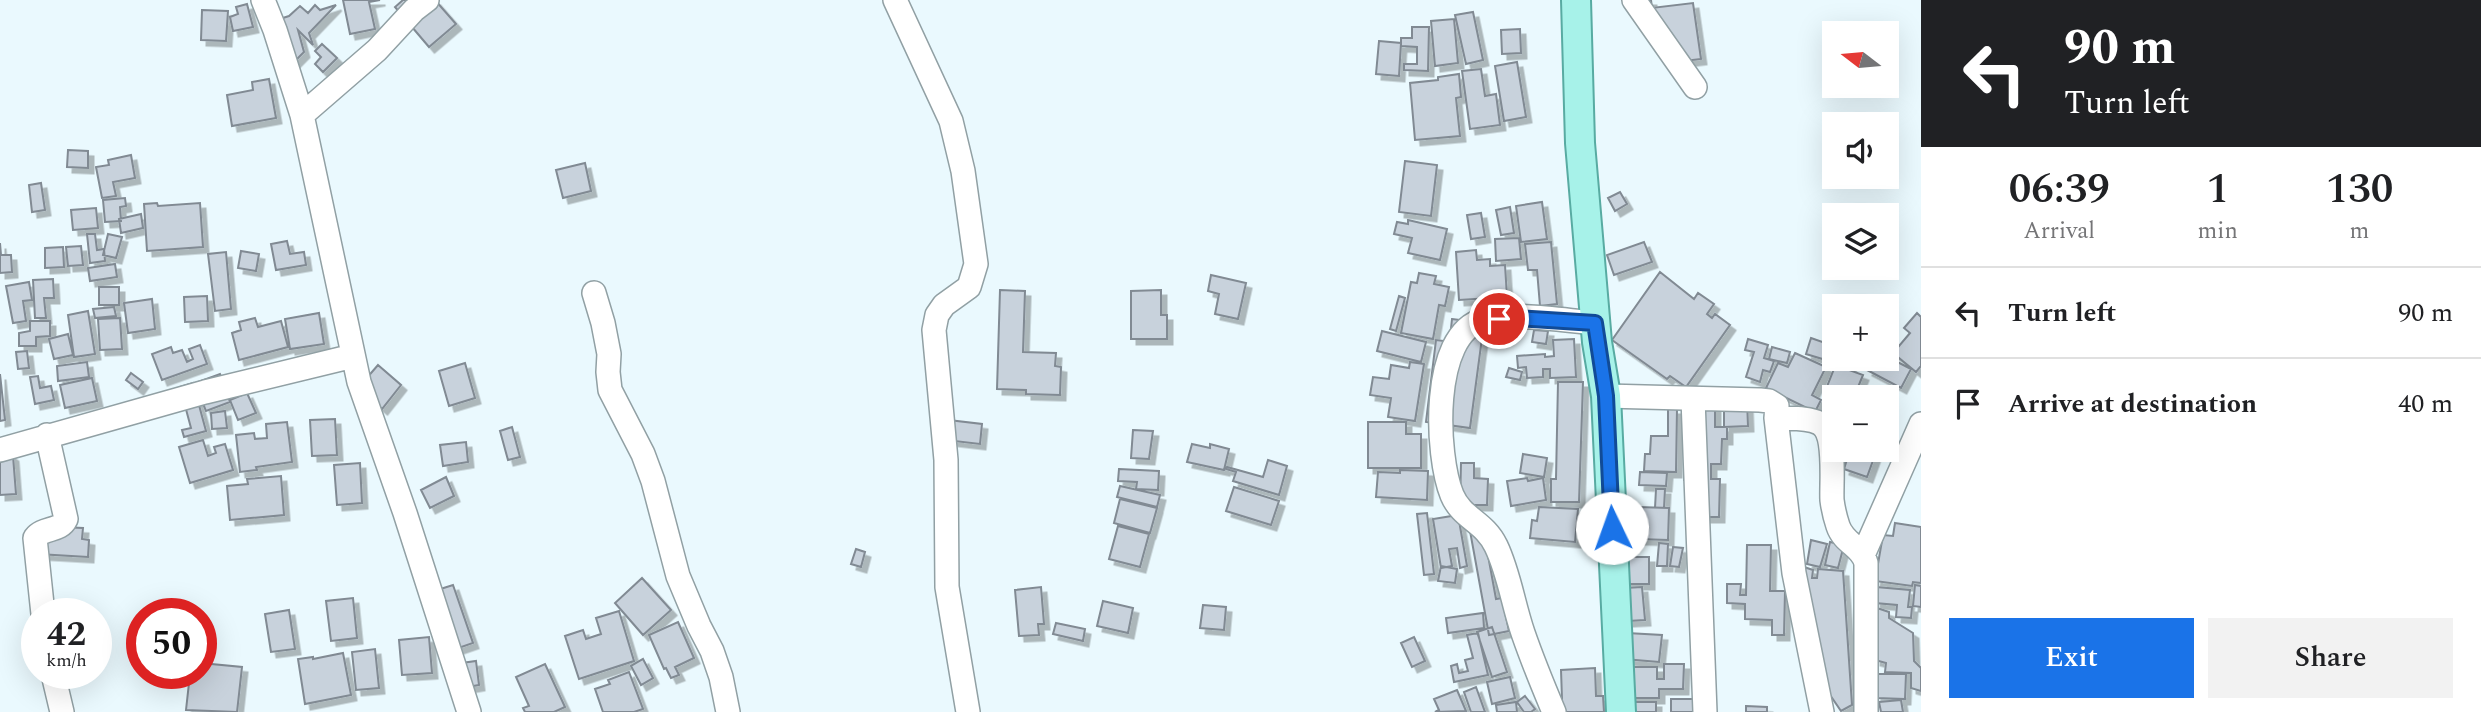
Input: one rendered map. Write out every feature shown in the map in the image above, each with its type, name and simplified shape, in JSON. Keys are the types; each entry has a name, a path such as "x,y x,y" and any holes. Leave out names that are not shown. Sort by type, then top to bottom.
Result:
{"main road":[{"path":"1576,0 1580,143 1595,323 1606,396 1621,712"}],"street":[{"path":"263,0 302,115 359,383 405,513 469,712"},
{"path":"302,115 377,50 414,10 427,0"},
{"path":"895,0 951,121 963,171 976,264 969,287 944,306 937,315 934,330 946,460 947,587 968,712"},
{"path":"1634,0 1696,87"},
{"path":"594,293 609,354 610,390 650,472 678,576 712,651 728,712"},
{"path":"1554,712 1523,632 1498,549 1489,532 1461,511 1452,496 1446,475 1440,416 1445,374 1463,332 1482,321 1517,318 1595,323"},
{"path":"0,450 205,392 353,356"},
{"path":"1606,396 1769,401 1777,406 1776,418 1794,573 1822,712"},
{"path":"1693,399 1705,712"},
{"path":"1776,418 1819,423 1826,429 1830,439 1832,503 1837,523 1844,540 1863,555 1866,563 1866,712"},
{"path":"1863,555 1921,424"},
{"path":"41,598 35,538 38,534 61,526 66,519 47,435"},
{"path":"57,689 62,712"}],"building":[{"path":"343,0 380,0 369,2 375,29 350,34"},
{"path":"403,0 435,0 456,24 429,47 395,7"},
{"path":"1643,0 1651,0 1652,8 1693,3 1701,59 1676,62"},
{"path":"247,4 253,27 233,31 230,17 238,14 236,7"},
{"path":"315,5 320,10 336,5 309,33 313,45 298,30 304,52 292,64 270,22 289,16 300,6 308,13"},
{"path":"202,10 228,11 226,41 201,40"},
{"path":"1473,12 1483,60 1466,64 1455,15"},
{"path":"1454,19 1458,63 1435,66 1431,21"},
{"path":"1412,27 1429,27 1428,71 1404,70 1404,64 1417,64 1417,47 1401,46 1401,38 1412,38"},
{"path":"1520,29 1521,53 1502,54 1501,30"},
{"path":"1379,41 1401,43 1399,76 1376,74"},
{"path":"322,44 337,58 323,72 315,64 321,57 315,51"},
{"path":"1517,62 1526,117 1504,121 1495,66"},
{"path":"1481,69 1485,96 1496,94 1500,125 1470,129 1462,71"},
{"path":"1459,74 1461,97 1456,98 1460,136 1415,140 1410,83 1438,80 1438,77"},
{"path":"269,79 276,118 232,126 227,95 253,90 252,82"},
{"path":"68,150 88,151 88,168 67,167"},
{"path":"131,155 135,178 113,182 116,196 102,198 96,167 109,165 108,160"},
{"path":"1405,161 1437,165 1431,216 1399,212"},
{"path":"585,163 591,191 563,198 556,170"},
{"path":"41,183 45,210 32,212 29,185"},
{"path":"1620,192 1627,204 1615,211 1608,198"},
{"path":"125,198 126,206 120,207 121,221 105,222 103,200"},
{"path":"1542,202 1547,239 1521,242 1516,206"},
{"path":"157,203 158,206 200,203 203,247 147,251 144,204"},
{"path":"1510,207 1514,233 1501,235 1496,210"},
{"path":"96,208 98,228 73,230 71,210"},
{"path":"1481,213 1485,237 1471,239 1467,215"},
{"path":"141,214 143,228 121,233 119,219"},
{"path":"1408,220 1447,229 1440,260 1408,253 1412,238 1394,234 1397,222 1408,224"},
{"path":"87,234 95,234 97,250 104,249 105,261 90,263"},
{"path":"108,234 122,237 116,258 103,255"},
{"path":"1519,238 1521,259 1496,261 1495,239"},
{"path":"287,241 290,254 304,252 306,265 276,270 271,244"},
{"path":"1551,242 1557,304 1540,306 1537,270 1528,270 1525,244"},
{"path":"1644,242 1652,262 1614,275 1607,255"},
{"path":"0,243 1,255 11,255 12,272 0,273"},
{"path":"81,246 83,265 68,266 66,247"},
{"path":"63,247 64,267 45,268 45,248"},
{"path":"1476,250 1477,260 1490,259 1490,266 1505,265 1507,297 1459,300 1456,252"},
{"path":"241,251 259,254 256,271 238,268"},
{"path":"226,252 231,309 215,311 208,254"},
{"path":"115,264 117,277 90,281 88,268"},
{"path":"1660,272 1694,299 1698,293 1714,304 1707,314 1712,318 1715,314 1730,325 1686,387 1670,376 1667,379 1612,340"},
{"path":"1419,273 1436,276 1434,284 1449,287 1445,306 1439,305 1433,339 1401,333 1411,282 1417,283"},
{"path":"1211,275 1246,283 1238,319 1215,314 1219,294 1208,291"},
{"path":"53,279 54,298 44,298 46,318 35,318 33,280"},
{"path":"29,282 32,300 23,301 26,321 13,323 6,286"},
{"path":"99,287 119,287 119,305 99,305"},
{"path":"1000,290 1025,291 1023,352 1056,353 1055,366 1061,367 1060,395 1026,394 1026,390 997,389"},
{"path":"1161,290 1161,315 1167,315 1167,339 1131,339 1131,291"},
{"path":"207,296 208,321 185,322 184,297"},
{"path":"1399,296 1405,298 1396,331 1390,329"},
{"path":"152,299 155,329 128,333 124,303"},
{"path":"114,307 116,316 95,318 93,309"},
{"path":"88,311 95,354 74,357 68,315"},
{"path":"319,313 324,344 290,349 285,319"},
{"path":"1917,313 1921,317 1921,366 1916,372 1899,358 1899,346 1910,333 1904,328"},
{"path":"120,318 122,349 100,350 98,319"},
{"path":"255,318 258,327 281,321 288,347 239,360 232,333 241,330 239,322"},
{"path":"1452,319 1484,323 1470,428 1426,422 1436,340 1461,343 1450,338"},
{"path":"30,321 50,321 50,336 36,337 36,346 19,346 19,333 30,331"},
{"path":"1534,330 1548,331 1546,344 1532,342"},
{"path":"1382,331 1426,342 1421,362 1377,351"},
{"path":"68,334 73,355 54,359 49,339"},
{"path":"1811,338 1822,342 1822,359 1806,354"},
{"path":"1574,339 1576,377 1550,378 1550,369 1543,369 1543,377 1527,378 1526,367 1518,368 1517,356 1554,356 1553,340"},
{"path":"1748,339 1768,345 1764,358 1774,361 1770,372 1763,370 1760,382 1746,377 1754,352 1745,350"},
{"path":"200,345 207,364 162,380 152,354 171,347 173,353 182,350 187,362 193,359 189,349"},
{"path":"1772,347 1790,352 1787,363 1769,359"},
{"path":"27,351 29,368 18,369 16,352"},
{"path":"1795,353 1822,365 1824,371 1812,395 1821,400 1815,412 1766,388 1778,363 1788,367"},
{"path":"87,362 89,377 58,381 57,366"},
{"path":"1410,362 1424,364 1415,421 1388,417 1391,398 1370,395 1373,377 1389,379 1391,365 1409,368"},
{"path":"465,363 475,398 449,406 439,371"},
{"path":"1899,363 1911,369 1901,388 1869,371 1899,371"},
{"path":"378,365 401,385 382,409 367,396 373,388 365,380"},
{"path":"1509,368 1522,372 1520,380 1506,377"},
{"path":"1833,371 1852,371 1863,375 1859,385 1828,385"},
{"path":"131,373 143,382 138,389 126,380"},
{"path":"0,374 5,420 0,421"},
{"path":"220,374 230,402 206,411 195,383"},
{"path":"38,376 40,388 51,386 54,400 35,404 30,377"},
{"path":"92,378 97,401 65,408 60,385"},
{"path":"1558,382 1583,382 1579,502 1551,502 1551,479 1556,479"},
{"path":"193,383 206,431 184,437 182,430 191,428 180,387"},
{"path":"247,393 256,413 238,420 230,400"},
{"path":"1747,401 1748,426 1724,427 1724,404"},
{"path":"1685,405 1715,406 1715,427 1727,427 1727,439 1722,439 1721,464 1711,464 1711,479 1720,479 1719,517 1687,517 1687,480 1684,480"},
{"path":"1668,409 1677,409 1676,472 1644,471 1645,454 1650,454 1651,436 1668,436"},
{"path":"225,411 227,428 212,429 211,413"},
{"path":"335,419 337,455 312,456 310,420"},
{"path":"940,419 982,424 980,444 937,439"},
{"path":"287,422 292,462 240,472 236,435 254,433 255,439 267,438 266,424"},
{"path":"1368,422 1406,422 1406,434 1421,434 1421,468 1368,468"},
{"path":"512,427 520,457 508,460 500,431"},
{"path":"1133,430 1153,431 1149,459 1131,458"},
{"path":"203,440 208,456 216,453 214,447 225,444 233,470 190,483 179,447"},
{"path":"466,442 468,462 443,466 440,445"},
{"path":"1192,444 1210,448 1210,444 1229,449 1224,470 1187,462"},
{"path":"0,447 13,456 16,494 0,495"},
{"path":"1523,454 1547,458 1544,477 1520,473"},
{"path":"1268,460 1287,466 1279,495 1233,481 1236,472 1226,469 1227,467 1263,477"},
{"path":"1846,462 1872,462 1867,477 1844,469"},
{"path":"360,463 362,503 337,505 334,465"},
{"path":"1461,463 1474,463 1474,478 1488,479 1487,505 1460,505"},
{"path":"1119,469 1159,471 1158,490 1136,489 1137,482 1118,481"},
{"path":"1400,470 1428,471 1427,500 1376,497 1378,472 1400,473"},
{"path":"1640,472 1667,473 1666,486 1639,485"},
{"path":"281,476 284,515 230,520 227,486 248,484 247,479"},
{"path":"446,477 454,496 430,508 421,490"},
{"path":"1527,478 1528,481 1543,478 1546,500 1511,506 1507,481"},
{"path":"1120,486 1160,495 1157,507 1117,497"},
{"path":"1234,487 1279,501 1271,525 1226,511"},
{"path":"1656,489 1665,489 1664,508 1655,508"},
{"path":"1120,499 1157,508 1150,533 1114,523"},
{"path":"1539,507 1578,509 1575,542 1530,538 1532,520 1537,521"},
{"path":"1638,507 1669,508 1668,540 1638,539"},
{"path":"1427,513 1434,574 1424,575 1417,514"},
{"path":"1458,515 1467,566 1460,568 1457,548 1449,549 1452,566 1441,568 1433,519"},
{"path":"1481,517 1496,599 1502,598 1509,631 1489,635 1468,520"},
{"path":"1895,523 1921,527 1921,583 1913,582 1912,586 1875,581 1883,535 1893,536"},
{"path":"39,526 83,528 82,539 89,540 88,557 38,554"},
{"path":"1118,526 1149,534 1140,567 1109,559"},
{"path":"1811,540 1827,544 1820,567 1807,564"},
{"path":"1830,542 1844,545 1838,568 1825,565"},
{"path":"1659,543 1668,544 1667,566 1657,566"},
{"path":"1747,545 1771,545 1770,591 1785,591 1784,635 1772,635 1772,620 1745,619 1745,604 1727,603 1727,584 1741,584 1740,595 1746,595"},
{"path":"1673,547 1683,548 1679,567 1670,566"},
{"path":"856,549 865,552 861,567 851,564"},
{"path":"1624,557 1649,557 1649,584 1625,584"},
{"path":"1441,566 1457,569 1455,583 1438,581"},
{"path":"1804,567 1813,570 1812,578 1817,578 1818,569 1843,571 1852,705 1841,711 1826,689"},
{"path":"642,578 671,610 643,635 615,603"},
{"path":"453,585 473,643 444,653 431,592"},
{"path":"1915,585 1921,586 1921,607 1913,606"},
{"path":"1041,587 1044,624 1038,624 1039,635 1019,636 1015,590"},
{"path":"1642,587 1645,620 1628,621 1625,588"},
{"path":"1876,587 1910,590 1908,607 1912,607 1911,618 1896,617 1897,605 1875,603"},
{"path":"353,598 357,638 331,641 326,601"},
{"path":"1103,601 1133,608 1128,633 1097,626"},
{"path":"1203,605 1226,607 1224,630 1200,628"},
{"path":"1877,608 1889,612 1889,618 1913,633 1914,661 1921,668 1921,691 1911,688 1911,673 1885,672 1886,663 1875,660"},
{"path":"289,610 295,649 271,652 265,614"},
{"path":"619,611 634,661 579,679 565,636 583,630 586,639 601,634 596,618"},
{"path":"1483,613 1484,628 1448,633 1446,618"},
{"path":"678,622 694,658 675,667 679,675 671,678 666,668 664,669 649,635"},
{"path":"1056,623 1085,629 1083,641 1053,634"},
{"path":"1492,627 1507,672 1492,677 1477,632"},
{"path":"1478,633 1488,675 1454,682 1451,666 1457,664 1459,673 1468,671 1465,660 1473,658 1467,635"},
{"path":"1627,633 1662,635 1659,662 1624,659"},
{"path":"429,637 432,673 402,675 399,640"},
{"path":"1414,637 1425,661 1412,667 1401,643"},
{"path":"375,649 379,688 356,690 352,652"},
{"path":"343,653 351,695 305,704 298,659"},
{"path":"643,659 653,678 641,685 631,666"},
{"path":"476,661 479,685 450,690 447,665"},
{"path":"545,664 565,707 554,712 525,712 523,708 529,706 516,677"},
{"path":"1664,664 1684,664 1683,689 1659,689 1659,698 1623,698 1623,667 1657,667 1657,679 1664,679"},
{"path":"217,665 242,667 237,712 186,710 188,689 217,689"},
{"path":"1595,668 1596,696 1603,696 1604,712 1553,712 1552,699 1562,699 1561,670"},
{"path":"629,672 643,709 634,712 603,712 595,689 610,684 608,680"},
{"path":"1876,674 1906,674 1905,699 1876,698"},
{"path":"1510,677 1515,698 1492,704 1487,682"},
{"path":"1476,687 1485,712 1471,712 1464,692"},
{"path":"1457,690 1466,711 1435,712 1439,710 1434,699"},
{"path":"1525,696 1535,709 1531,712 1524,712 1517,702"},
{"path":"1671,699 1694,699 1693,712 1671,712"},
{"path":"1901,700 1903,712 1881,712 1879,702"},
{"path":"1516,702 1517,712 1497,712 1496,705"},
{"path":"1629,702 1656,702 1656,712 1629,712"},
{"path":"1746,706 1767,707 1767,712 1746,712"}],"route":[{"path":"1499,319 1595,323 1606,396 1612,528"}]}
